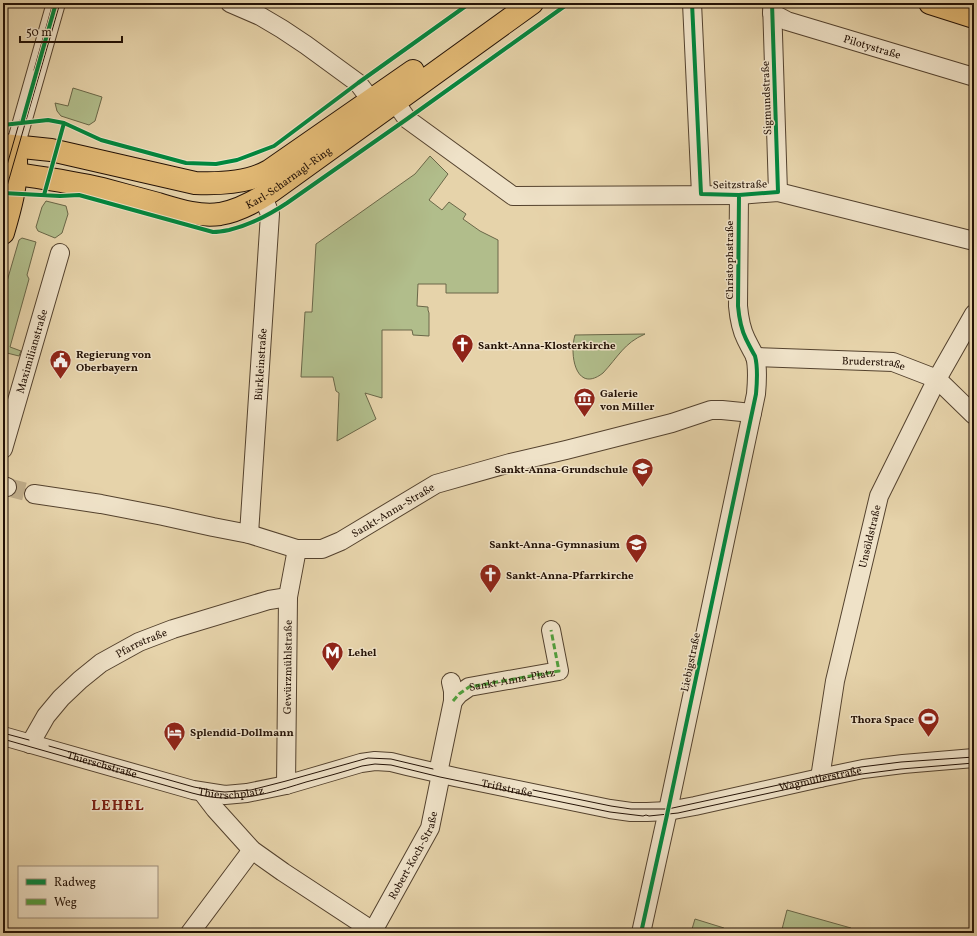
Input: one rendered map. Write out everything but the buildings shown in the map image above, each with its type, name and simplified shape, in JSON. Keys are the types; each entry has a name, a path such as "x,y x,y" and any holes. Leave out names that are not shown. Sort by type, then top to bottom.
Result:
{"main road":[{"name":"Karl-Scharnagl-Ring","path":"9,146 51,150 194,184 214,184 249,178 269,171 509,3"},
{"name":"Karl-Scharnagl-Ring","path":"8,171 101,189 180,211 200,215 221,214 232,211 263,197 532,3"},
{"path":"930,3 974,17"},
{"path":"3,233 9,213 9,146"},
{"path":"214,184 221,192 224,199 224,207 221,214"}],"street":[{"path":"9,146 56,3"},
{"path":"230,3 260,16 282,28 358,83 371,100"},
{"path":"692,3 701,194"},
{"name":"Pilotystraße","path":"772,8 787,21 974,77"},
{"name":"Sigmundstraße","path":"772,8 778,192"},
{"name":"Seitzstraße","path":"395,102 407,119 513,196 739,195 778,192 974,241"},
{"name":"Christophstraße","path":"739,195 738,306 742,330 755,357 757,375 756,394"},
{"name":"Bürkleinstraße","path":"249,534 270,214 263,197"},
{"name":"Maximilianstraße","path":"3,449 60,253"},
{"name":"Unsöldstraße","path":"820,778 835,681 878,496 937,379 974,314"},
{"name":"Bruderstraße","path":"755,357 893,362 937,379 974,415"},
{"name":"Liebigstraße","path":"641,933 756,394"},
{"name":"Sankt-Anna-Straße","path":"34,494 101,504 249,534 297,549 322,549 341,541 436,484 510,463 664,425 711,410 752,413"},
{"name":"Gewürzmühlstraße","path":"286,785 288,597 297,549"},
{"name":"Pfarrstraße","path":"30,744 46,716 61,698 80,680 107,659 139,642 173,628 269,600 288,597"},
{"name":"Sankt-Anna-Platz","path":"453,701 459,694 469,687 559,671 551,630"},
{"path":"440,774 453,701 451,682"},
{"name":"Thierschstraße","path":"3,736 202,792"},
{"name":"Wagmüllerstraße","path":"668,811 863,769 974,758"},
{"name":"Triftstraße","path":"347,768 361,763 375,761 391,762 440,774 610,809 636,812 668,811"},
{"name":"Thierschplatz","path":"202,792 225,796 236,795 286,785 347,768"},
{"name":"Robert-Koch-Straße","path":"373,932 430,828 440,774"},
{"name":"Thierschplatz","path":"202,792 215,809 252,850 373,932"},
{"path":"190,933 252,850"}],"green space":[{"path":"73,88 102,97 95,121 89,125 61,116 57,111 55,103 68,106"},
{"path":"430,156 448,174 429,200 442,210 449,202 466,214 463,219 480,231 498,240 498,293 446,293 446,284 418,284 417,306 428,307 429,336 413,335 412,330 382,330 382,398 365,393 376,419 337,441 339,393 336,391 333,377 301,377 305,312 312,312 316,244 415,174"},
{"path":"46,201 66,206 68,214 62,233 55,238 38,231 36,227 42,207"},
{"path":"22,238 36,242 27,275 29,279 10,347 21,351 19,356 3,352 3,295 19,240"},
{"path":"645,334 626,346 603,373 594,378 586,379 577,369 573,352 575,335"},
{"path":"787,910 851,928 850,933 781,933"},
{"path":"695,919 724,928 722,933 704,933 692,929"}],"tunnel":[{"path":"7,487 34,494"}],"tram line":[{"path":"34,70 53,3"},
{"path":"3,200 60,3"},
{"path":"3,179 20,120"},
{"path":"3,733 29,740"},
{"path":"3,739 204,796 221,798 246,797 276,791 362,766 375,764 391,765 440,777 610,812 643,816 678,813 862,774 974,763"},
{"path":"49,746 194,787 225,792 251,790 368,758 391,759 433,769"},
{"path":"533,790 631,809 668,809 861,767 901,762 974,757"}],"marked path":[{"path":"453,701 459,694 469,687 559,671 551,630"}],"cycle path":[{"path":"22,123 56,3"},
{"path":"3,125 48,120 64,123 101,140 186,163 216,164 237,160 274,146 358,83 470,3"},
{"path":"3,193 60,196 79,195 213,232 229,230 244,225 287,203 569,3"},
{"path":"692,3 701,194 739,195 778,192 772,3"},
{"path":"44,195 64,123"},
{"path":"641,933 756,394 756,360 743,331 738,306 739,195"}],"place":[{"name":"Sankt-Anna-Klosterkirche","path":"463,364"},
{"name":"Regierung von Oberbayern","path":"61,380"},
{"name":"Galerie von Miller","path":"584,418"},
{"name":"Sankt-Anna-Grundschule","path":"643,488"},
{"name":"Sankt-Anna-Gymnasium","path":"636,564"},
{"name":"Sankt-Anna-Pfarrkirche","path":"491,594"},
{"name":"Lehel","path":"333,672"},
{"name":"Thora Space","path":"929,738"},
{"name":"Splendid-Dollmann","path":"174,752"}],"district":[{"name":"LEHEL","path":"118,805"}]}
